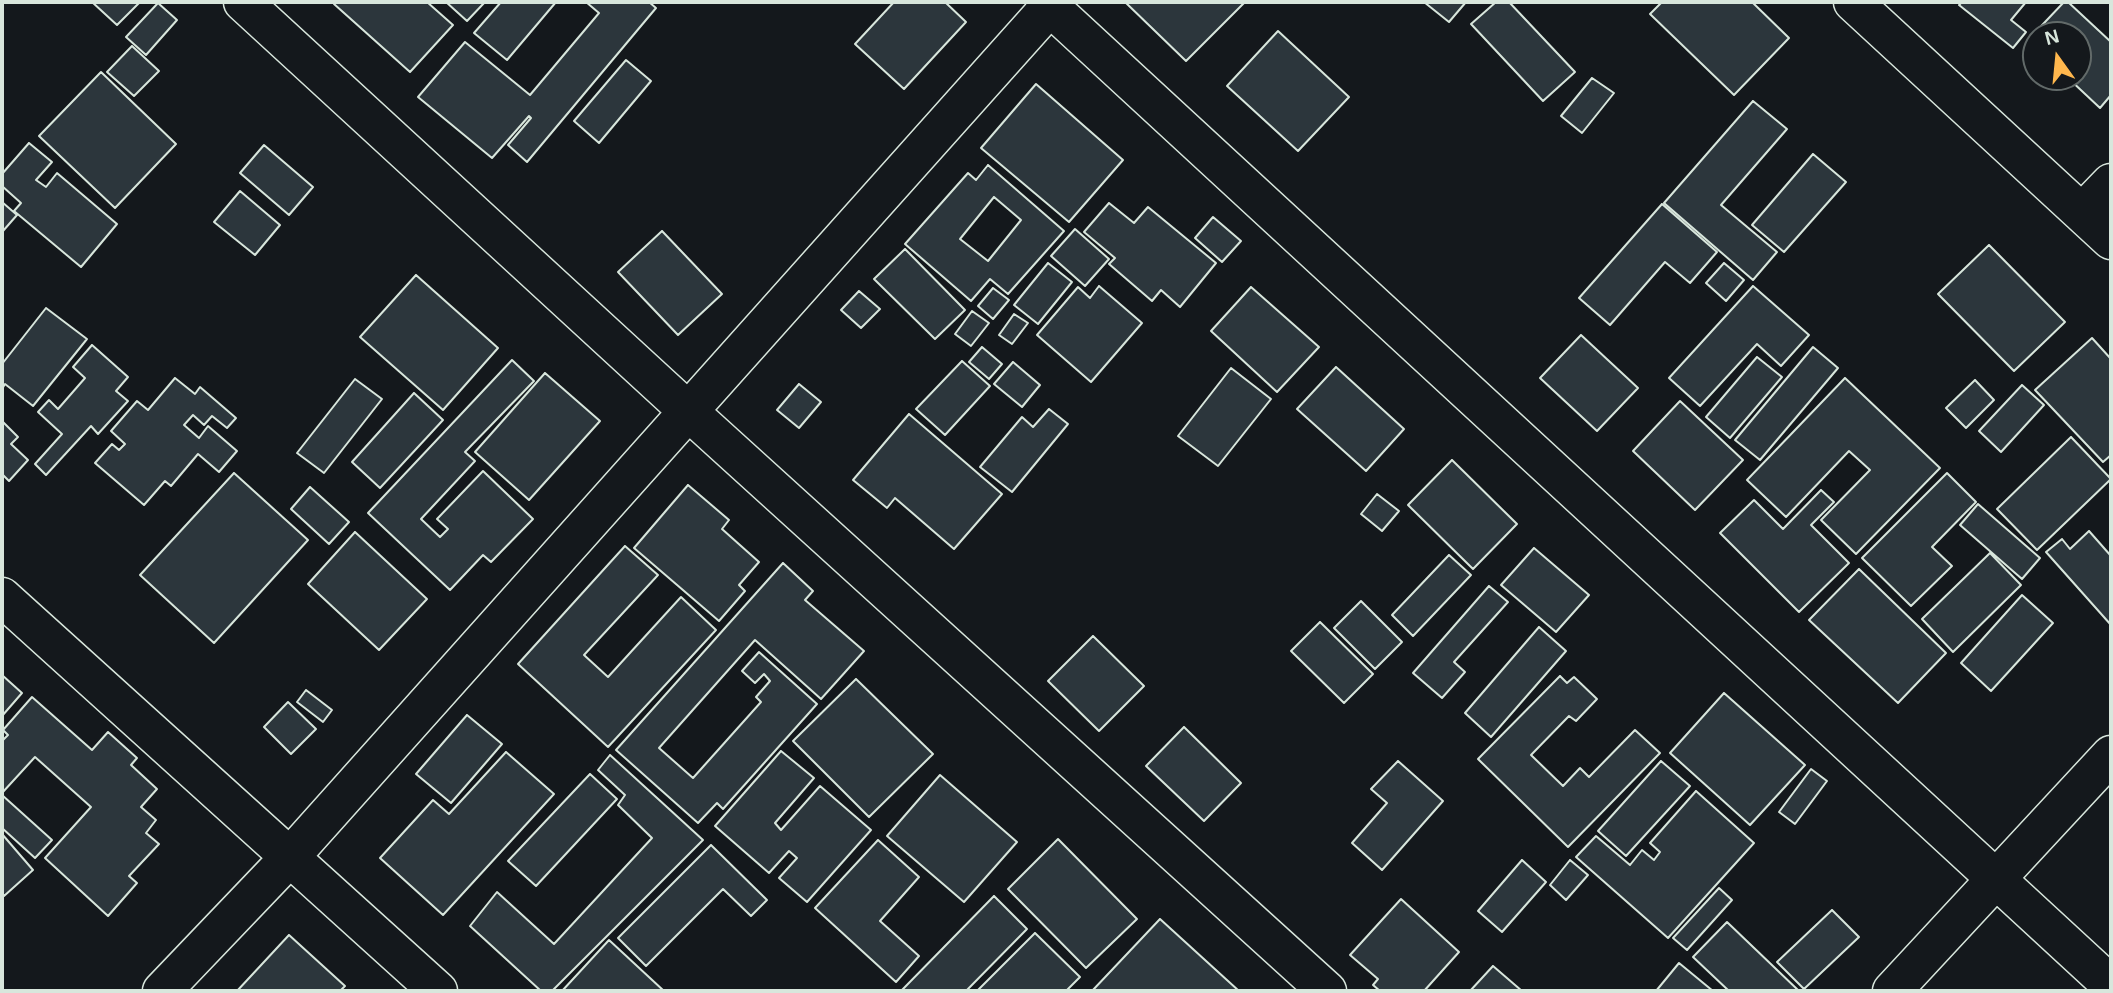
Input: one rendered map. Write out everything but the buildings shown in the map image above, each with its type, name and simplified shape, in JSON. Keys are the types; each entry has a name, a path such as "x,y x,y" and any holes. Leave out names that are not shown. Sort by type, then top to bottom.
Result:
{"street":[{"path":"243,2 688,411 1327,991"},
{"path":"1853,2 2111,240"},
{"path":"162,991 290,857 1049,3 2111,985"},
{"path":"2082,213 2111,183"},
{"path":"2,597 438,991"},
{"path":"1892,991 2111,755"}]}
